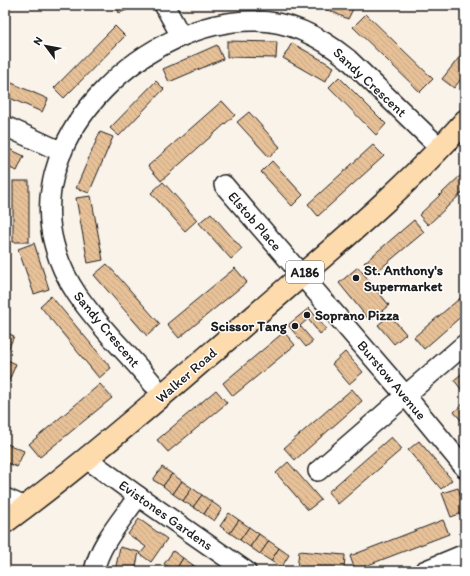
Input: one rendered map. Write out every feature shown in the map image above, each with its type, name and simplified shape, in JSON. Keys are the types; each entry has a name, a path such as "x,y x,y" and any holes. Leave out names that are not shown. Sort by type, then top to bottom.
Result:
{"main road":[{"name":"Walker Road","path":"5,522 87,459 302,275 405,182 465,121"}],"street":[{"path":"164,5 181,36"},
{"name":"Sandy Crescent","path":"153,384 86,308 66,279 50,227 51,190 62,152 74,129 92,104 118,76 150,53 181,36 217,24 256,20 274,22 305,31 335,48 440,148"},
{"path":"5,126 62,152"},
{"name":"Elstob Place","path":"224,185 302,275"},
{"name":"Burstow Avenue","path":"302,275 465,468"},
{"path":"318,471 465,344"},
{"name":"Evistones Gardens","path":"87,459 246,571"},
{"path":"94,571 96,562 104,546 138,496"},
{"path":"5,498 25,507"},
{"path":"424,571 465,554"}],"building":[{"path":"5,5 10,7 5,17"},
{"path":"116,5 131,5 132,8 119,13"},
{"path":"317,5 355,5 348,19"},
{"path":"366,14 433,79 420,92 353,27"},
{"path":"115,26 125,36 64,98 54,88"},
{"path":"227,41 277,42 276,58 227,57"},
{"path":"292,43 334,67 325,82 283,58"},
{"path":"217,45 223,59 169,82 163,69"},
{"path":"465,50 465,74 454,88 442,79"},
{"path":"339,77 386,124 376,135 329,87"},
{"path":"5,80 48,99 42,112 5,96"},
{"path":"156,81 164,89 119,136 110,128"},
{"path":"222,101 235,115 161,181 148,166"},
{"path":"249,112 280,147 269,157 237,122"},
{"path":"100,132 113,137 89,193 76,188"},
{"path":"373,145 384,156 318,216 308,204"},
{"path":"5,147 24,156 17,171 5,166"},
{"path":"272,161 303,195 292,206 261,172"},
{"path":"463,173 465,176 465,190 428,225 419,215"},
{"path":"13,181 29,181 29,242 13,242"},
{"path":"163,182 197,220 185,231 151,193"},
{"path":"91,196 103,260 88,263 76,198"},
{"path":"211,213 242,249 231,259 199,223"},
{"path":"414,220 424,232 374,274 364,263"},
{"path":"34,243 49,289 34,294 18,249"},
{"path":"107,264 160,324 147,336 94,275"},
{"path":"358,267 389,305 370,321 339,283"},
{"path":"235,268 247,282 179,338 167,324"},
{"path":"465,294 465,313 424,349 414,337"},
{"path":"51,296 111,368 99,378 40,306"},
{"path":"309,308 326,329 320,334 308,319 300,326 313,341 306,347 288,325"},
{"path":"390,315 406,334 394,344 378,325"},
{"path":"5,332 14,336 7,352 5,351"},
{"path":"284,332 295,345 233,396 223,383"},
{"path":"345,352 363,372 349,384 332,364"},
{"path":"5,359 16,364 5,390"},
{"path":"465,371 465,392 464,393 454,380"},
{"path":"100,384 112,398 40,457 29,444"},
{"path":"352,389 362,401 295,460 284,448"},
{"path":"216,390 227,403 168,452 157,440"},
{"path":"465,402 465,425 454,412"},
{"path":"391,437 402,449 338,504 328,492"},
{"path":"419,441 452,480 441,489 408,450"},
{"path":"5,443 24,451 17,467 5,462"},
{"path":"288,462 321,500 308,510 276,473"},
{"path":"162,467 172,474 163,486 153,480"},
{"path":"172,474 182,481 173,494 163,486"},
{"path":"182,481 192,488 183,501 173,494"},
{"path":"192,488 202,495 193,507 183,501"},
{"path":"458,488 465,507 465,512 451,517 442,493"},
{"path":"202,495 212,502 204,514 193,507"},
{"path":"212,502 222,509 214,521 204,514"},
{"path":"229,513 239,520 230,533 220,526"},
{"path":"139,519 167,539 151,562 140,554 146,547 128,534"},
{"path":"239,520 249,527 240,540 230,533"},
{"path":"443,520 449,534 355,570 350,556"},
{"path":"249,527 259,534 250,547 240,540"},
{"path":"259,534 269,541 260,554 250,547"},
{"path":"269,541 279,548 271,561 260,554"},
{"path":"120,547 139,552 135,571 115,571"},
{"path":"279,548 289,555 281,568 271,561"},
{"path":"173,551 183,558 175,571 164,564"},
{"path":"299,551 345,555 344,571 297,569"},
{"path":"183,558 193,565 189,571 175,571"},
{"path":"193,565 202,571 189,571"}],"place":[{"name":"St. Anthony's Supermarket","path":"356,278"},
{"name":"Soprano Pizza","path":"307,315"},
{"name":"Scissor Tang","path":"295,326"}]}
